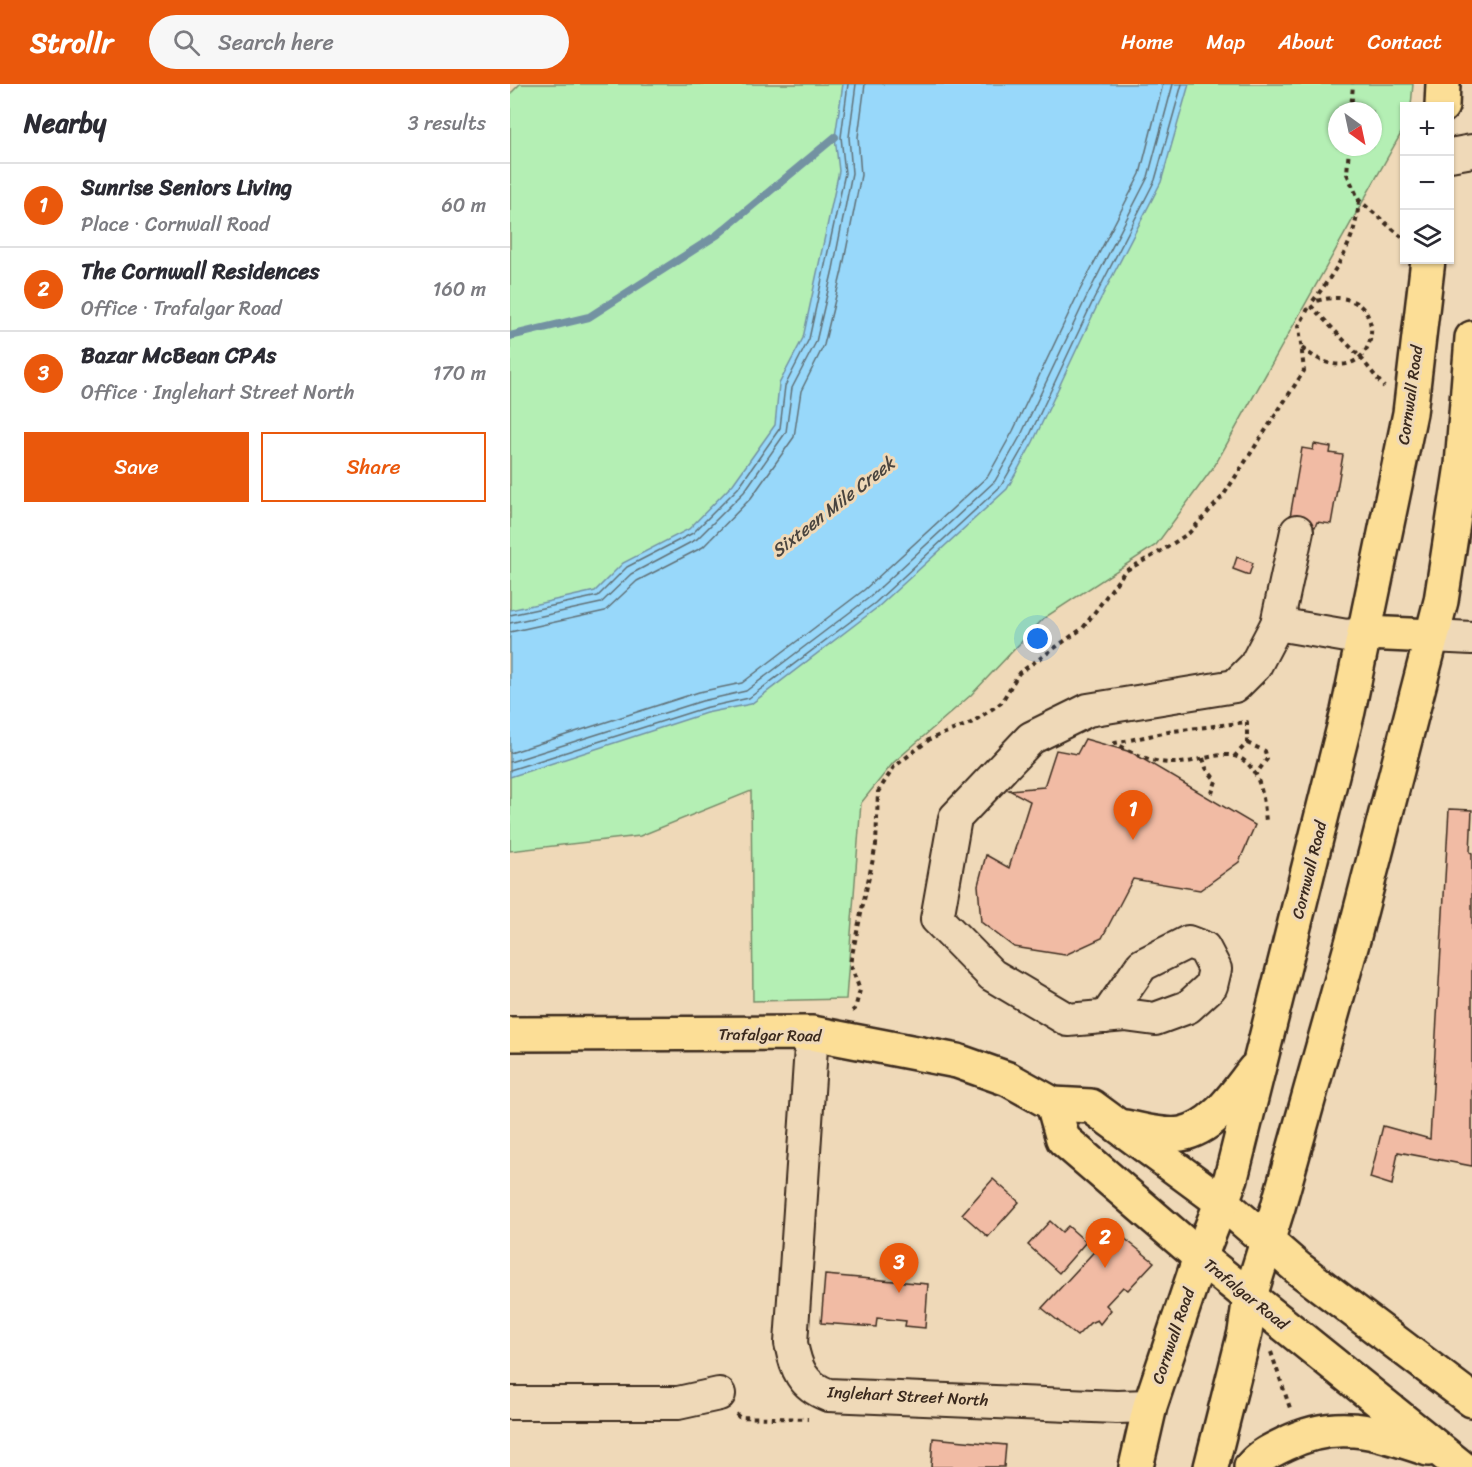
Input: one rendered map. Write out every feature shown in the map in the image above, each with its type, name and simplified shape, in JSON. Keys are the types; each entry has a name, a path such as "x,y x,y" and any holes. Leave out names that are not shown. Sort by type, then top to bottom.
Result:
{"main road":[{"path":"1442,102 1443,84"},
{"name":"Cornwall Road","path":"1136,1467 1150,1406 1200,1257 1223,1203 1262,1059 1366,633 1410,414 1428,264"},
{"path":"1211,1467 1245,1332 1250,1296 1268,1241 1354,936 1442,601 1462,465 1472,338"},
{"path":"1366,633 1432,636"},
{"name":"Trafalgar Road","path":"510,1034 812,1033 957,1060 1008,1078 1053,1104 1091,1106 1223,1203 1299,1269 1472,1400"},
{"path":"1119,1125 1164,1134 1181,1134 1192,1130 1220,1112 1262,1059"},
{"name":"Trafalgar Road","path":"1053,1104 1063,1140 1200,1257 1454,1461"},
{"path":"1251,1467 1260,1456 1300,1436 1320,1431 1353,1428 1381,1434 1454,1461"}],"street":[{"path":"1454,154 1472,151"},
{"path":"1106,1017 1068,1020 992,975 937,920 955,818 1031,738 1088,710 1235,686 1255,666 1277,624 1297,531"},
{"path":"1277,624 1347,636 1366,633"},
{"path":"1432,636 1472,638"},
{"name":"Inglehart Street North","path":"812,1033 791,1343 795,1365 812,1389 828,1395 1117,1407 1150,1406"},
{"path":"510,1403 678,1403 718,1394"}],"path":[{"path":"1352,102 1353,84"},
{"path":"1348,156 1347,174 1359,200 1400,236"},
{"path":"812,1033 855,1009 860,990 850,964 876,845 878,792 894,767 930,739 971,723 1001,703 1019,673 1083,628 1125,571 1189,533 1223,496 1304,371 1299,326 1337,269 1357,225 1359,200"},
{"path":"1301,348 1318,362 1333,365 1348,364 1360,358 1372,338 1370,319 1360,306 1334,296 1312,304"},
{"path":"1312,304 1388,392"},
{"path":"1234,757 1247,742 1247,722 1173,731 1116,743 1146,759 1177,763 1226,755 1234,757 1245,763 1256,774 1263,793 1266,822"},
{"path":"1247,742 1265,751 1267,759 1256,774"},
{"path":"1203,759 1206,768 1216,781 1212,793"},
{"path":"1270,1349 1293,1414"},
{"path":"718,1394 739,1417 819,1420 828,1395"}],"green space":[{"path":"520,84 1413,84 1411,102 1400,102 1400,135 1215,465 1156,545 1044,618 971,695 893,763 861,803 846,999 753,1001 751,791 640,836 510,851 510,94"}],"water":[{"name":"Sixteen Mile Creek","path":"843,84 1189,84 1161,182 1098,304 1033,442 1007,489 878,607 751,704 706,713 510,777 510,610 595,591 623,563 689,529 733,484 775,425 779,384 803,338 839,171 835,137"}],"building":[{"path":"1314,444 1331,447 1330,453 1343,455 1331,524 1317,522 1315,527 1300,524 1290,517 1302,448 1313,450"},
{"path":"1237,557 1253,563 1249,575 1233,569"},
{"path":"1085,739 1131,752 1255,825 1239,862 1200,890 1133,879 1102,938 1065,955 1014,947 981,922 978,885 986,855 1009,868 1030,801 1009,790 1044,787 1056,750 1077,754"},
{"path":"1449,809 1472,810 1470,852 1472,853 1472,1166 1398,1152 1392,1185 1370,1178 1383,1126 1430,1139"},
{"path":"993,1179 1019,1202 988,1237 962,1214"},
{"path":"1050,1221 1062,1232 1068,1226 1086,1242 1059,1273 1028,1245"},
{"path":"1114,1230 1154,1262 1128,1290 1123,1287 1106,1305 1111,1310 1100,1324 1097,1320 1090,1323 1077,1336 1042,1308"},
{"path":"825,1275 928,1284 925,1328 905,1326 906,1321 877,1318 876,1327 821,1323"},
{"path":"933,1438 1006,1445 1004,1467 931,1467"}],"waterway":[{"path":"510,336 589,317 717,235 835,137"}],"place":[{"name":"Sunrise Seniors Living","path":"1133,840"},
{"name":"The Cornwall Residences","path":"1105,1268"},
{"name":"Bazar McBean CPAs","path":"899,1293"}]}
